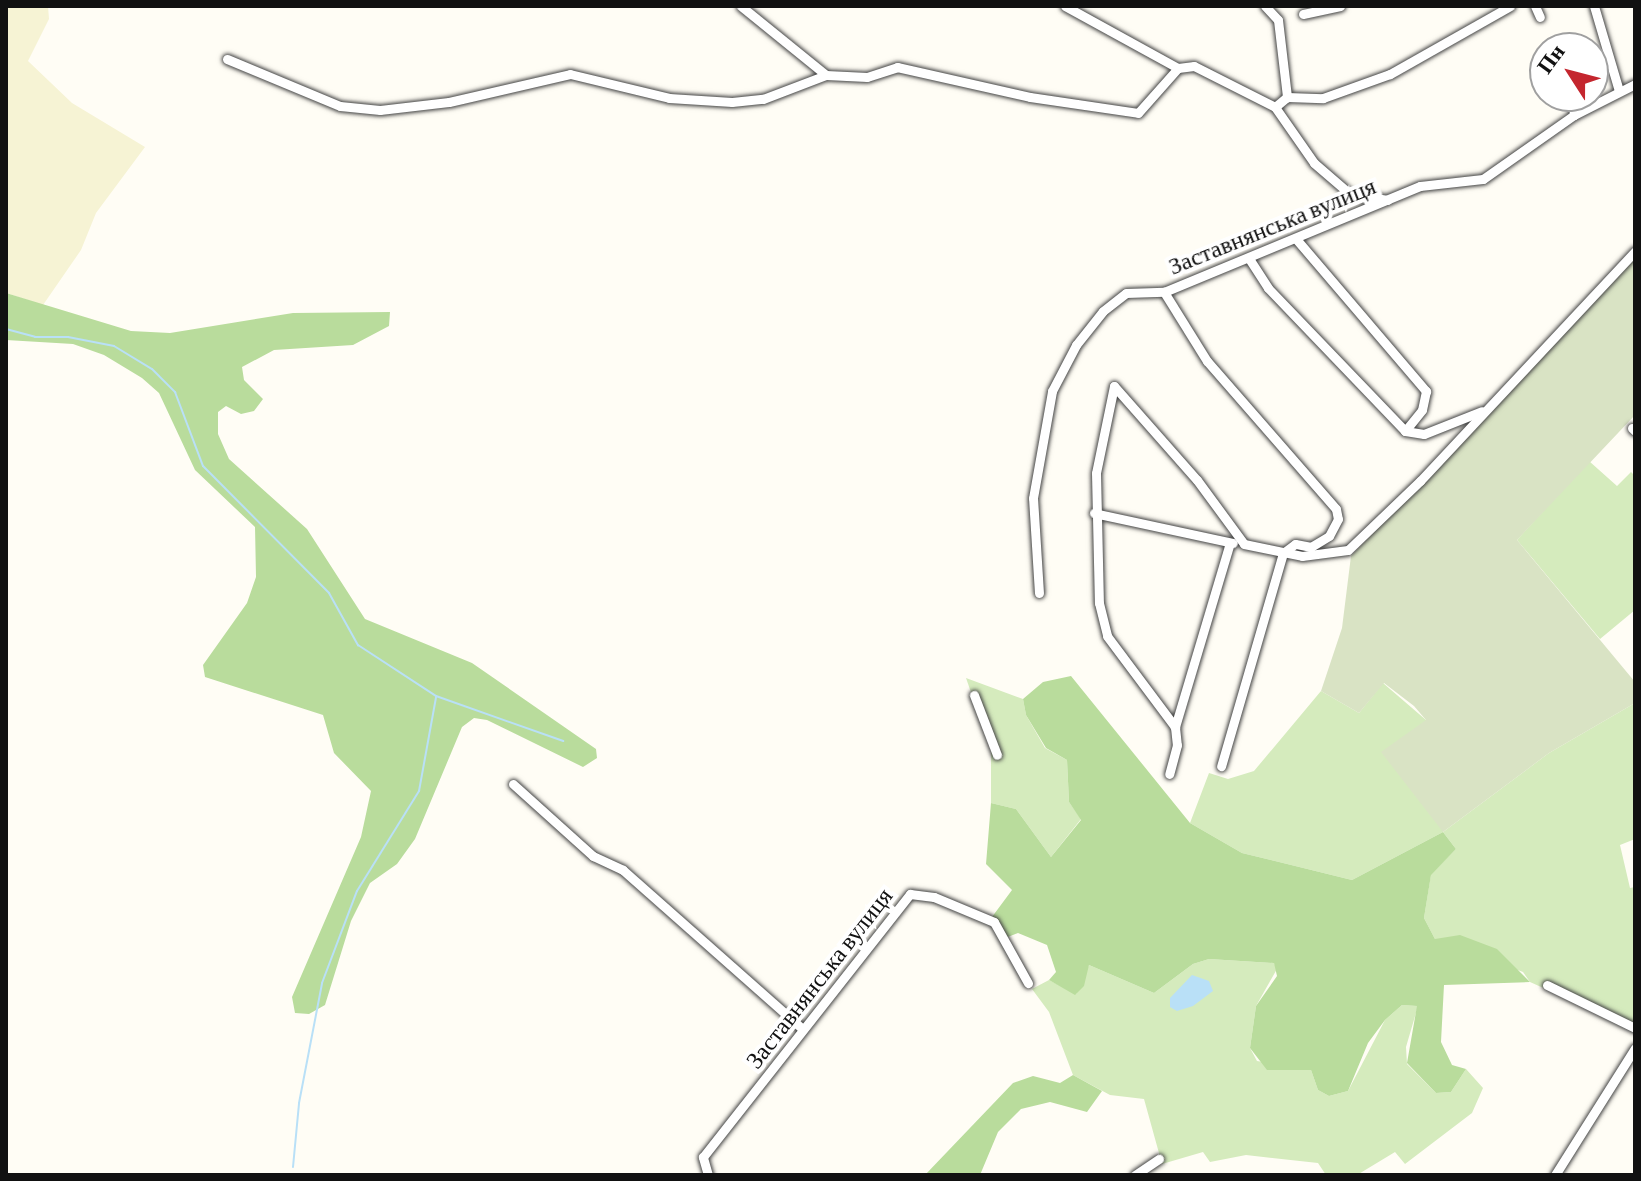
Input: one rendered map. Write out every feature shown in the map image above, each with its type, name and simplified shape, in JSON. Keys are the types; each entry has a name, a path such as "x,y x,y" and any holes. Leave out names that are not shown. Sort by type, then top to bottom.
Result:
{"street":[{"path":"741,6 826,75"},
{"path":"1065,6 1178,68 1210,70 1275,107 1336,185 1365,199 1388,200"},
{"path":"1265,6 1278,20 1287,97"},
{"path":"1303,14 1340,6"},
{"path":"1287,97 1305,101 1350,91 1510,6"},
{"path":"1535,6 1540,17"},
{"path":"1594,6 1619,91"},
{"path":"227,59 340,106 380,110 449,102 563,75 701,102 763,99 826,75 867,77 897,67 1121,113 1148,106 1178,68"},
{"name":"Заставнянська вулиця","path":"1039,593 1033,498 1061,371 1090,324 1116,300 1126,293 1164,292 1250,260 1420,186 1483,179 1574,115 1635,84"},
{"path":"1275,107 1287,97"},
{"path":"1297,240 1426,391 1422,410 1405,431"},
{"path":"1094,513 1283,553 1326,555 1363,540 1635,251"},
{"path":"1250,260 1268,288 1405,431 1424,434 1485,409"},
{"path":"1164,292 1207,361 1336,509 1338,519 1329,536 1311,547 1295,544 1283,553 1221,766"},
{"path":"1175,727 1107,636 1099,603 1094,513 1096,473 1114,386 1197,480 1244,544"},
{"path":"1169,774 1177,745 1175,727 1230,543"},
{"path":"974,695 997,755"},
{"path":"513,784 593,856 623,870 803,1029"},
{"name":"Заставнянська вулиця","path":"708,1175 703,1157 910,894 934,897 994,922 1028,983"},
{"path":"1547,985 1635,1028"},
{"path":"1555,1175 1635,1048"},
{"path":"1135,1175 1159,1159"}],"shaded area":[{"path":"6,6 48,6 49,19 28,61 72,103 145,147 96,213 81,250 43,305 6,293"}],"green space":[{"path":"1635,256 1635,415 1517,540 1635,682 1635,703 1549,753 1443,832 1381,752 1426,720 1414,706 1384,683 1359,713 1321,691 1342,628 1351,556"},
{"path":"6,293 131,331 170,333 293,313 390,312 389,326 353,345 274,350 242,367 244,380 263,399 254,411 241,414 226,406 218,412 218,434 229,459 307,529 365,619 472,663 596,749 597,758 583,767 487,720 474,718 462,727 415,839 397,864 370,883 351,921 325,1005 309,1014 295,1013 292,997 361,837 371,791 334,753 323,715 205,677 203,665 247,603 256,577 255,527 195,470 159,393 142,378 104,355 73,344 6,340"},
{"path":"1589,461 1617,486 1631,472 1635,476 1635,610 1600,639 1517,540"},
{"path":"1071,676 1190,823 1242,853 1352,880 1443,832 1456,849 1431,875 1424,918 1435,939 1460,935 1497,949 1530,982 1444,985 1441,1042 1452,1065 1466,1069 1451,1092 1436,1093 1407,1063 1417,1006 1402,1005 1385,1020 1368,1043 1348,1091 1329,1096 1318,1090 1311,1070 1267,1070 1250,1048 1256,1006 1277,976 1274,963 1209,959 1193,964 1154,993 1089,965 1084,986 1075,995 1049,980 1056,972 1047,945 1018,933 1000,940 989,921 1012,890 986,864 991,803 1016,809 1051,857 1081,820 1069,802 1067,760 1046,748 1026,715 1023,699 1043,682"},
{"path":"966,678 1023,699 1026,715 1045,748 1067,760 1069,802 1081,819 1051,857 1016,809 991,803 991,750"},
{"path":"1383,683 1426,720 1443,832 1352,880 1242,853 1190,823 1209,773 1228,779 1254,771 1321,691 1359,713"},
{"path":"1635,703 1635,839 1620,845 1630,888 1635,887 1635,1029 1530,982 1523,972 1435,939 1424,918 1431,874 1456,849 1443,832 1549,753"},
{"path":"1209,959 1274,963 1277,969 1256,1006 1250,1048 1257,1061 1311,1070 1318,1090 1329,1096 1348,1091 1385,1020 1402,1005 1418,1006 1406,1047 1407,1064 1436,1093 1451,1092 1466,1069 1483,1088 1472,1113 1405,1164 1395,1152 1357,1175 1326,1175 1318,1163 1246,1155 1210,1162 1203,1152 1162,1164 1144,1099 1110,1095 1073,1075 1049,1012 1032,989 1049,980 1076,994 1089,965 1154,993 1193,964"},
{"path":"1073,1075 1102,1091 1087,1112 1050,1102 1021,1109 998,1132 980,1175 925,1175 1013,1083 1033,1076 1060,1083"}],"water":[{"path":"1192,975 1209,981 1213,991 1193,1006 1177,1011 1170,1007 1170,998"}],"waterway":[{"path":"6,329 35,337 68,337 114,346 152,369 175,392 203,466 329,593 358,645 436,696 563,741"},
{"path":"293,1167 299,1103 322,983 357,891 419,791 436,697"}]}
